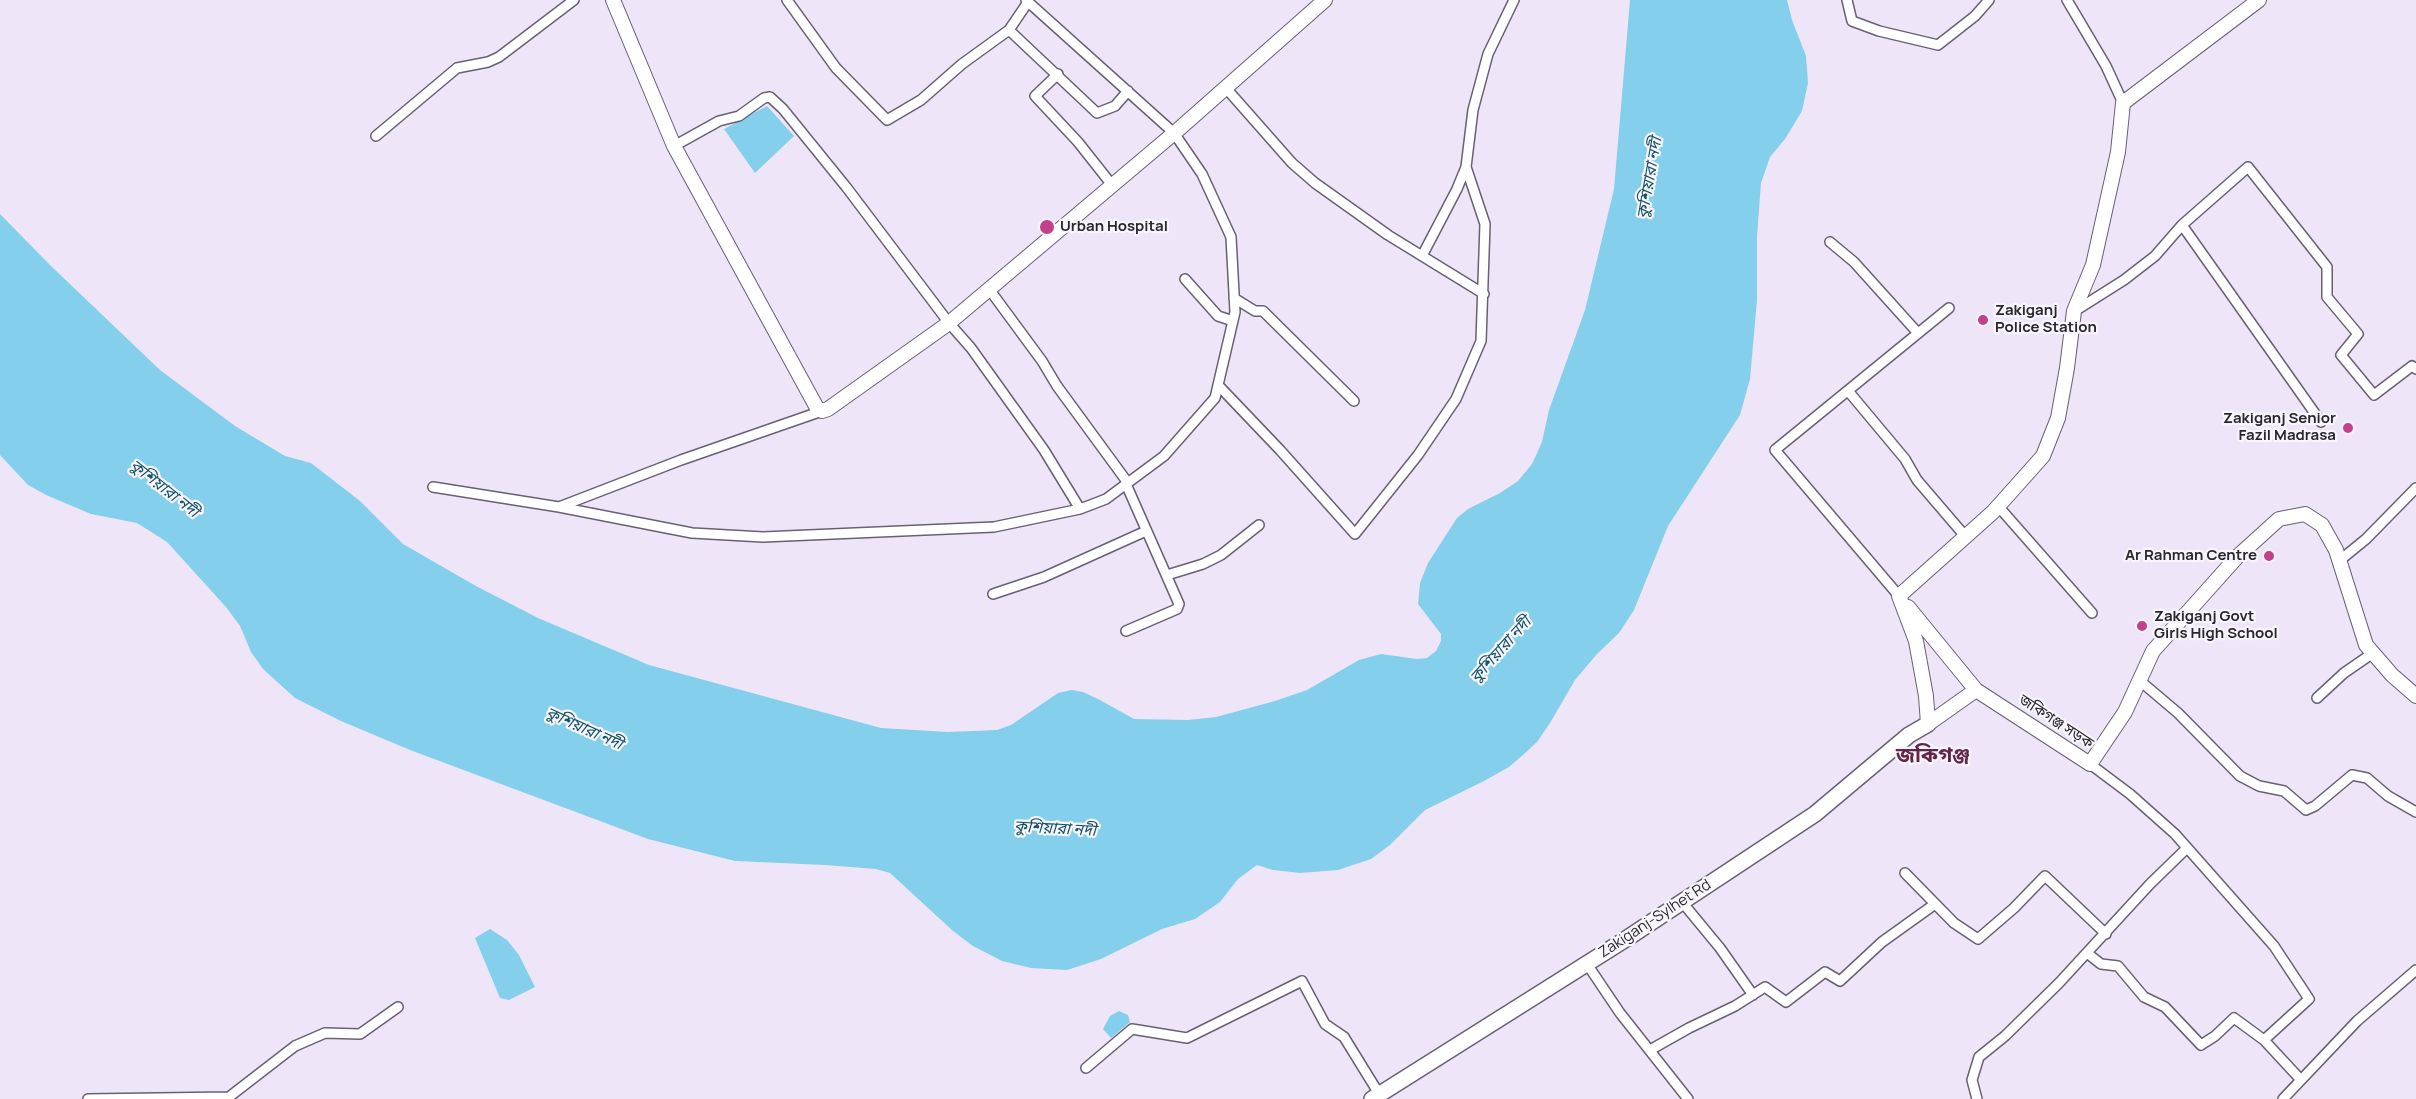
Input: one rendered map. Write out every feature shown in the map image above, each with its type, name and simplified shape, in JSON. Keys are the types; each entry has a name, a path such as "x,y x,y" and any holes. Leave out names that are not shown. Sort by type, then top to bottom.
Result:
{"main road":[{"name":"Zakiganj-Sylhet Rd","path":"1378,1097 1587,964 1815,814 1909,735 1928,724"}],"street":[{"path":"376,136 457,68 488,62 499,57 574,0"},
{"path":"613,0 674,146 817,408 822,411"},
{"path":"433,487 559,507 692,533 763,537 994,526 1080,509 1106,499 1164,456 1215,398 1233,321 1231,237 1202,174 1174,133 1027,1 1009,30 962,64 921,100 887,120 836,68 787,0"},
{"path":"559,507 681,459 828,409 949,323 1174,133 1324,0"},
{"path":"1422,256 1453,199 1466,167 1473,110 1488,54 1514,0"},
{"path":"1847,0 1852,21 1879,31 1938,45 1975,16 1989,0"},
{"path":"1899,596 1998,506 2043,456 2058,418 2074,311 2094,265 2118,152 2123,103 2106,66 2067,0"},
{"path":"2123,103 2259,0"},
{"path":"1009,30 1097,113 1115,106 1128,91"},
{"path":"1058,74 1035,96 1078,142 1112,185"},
{"path":"1225,87 1292,163 1315,183 1388,235 1484,294"},
{"path":"674,146 719,121 739,116 764,98 770,97 783,109 878,226 998,385 1044,450 1080,509"},
{"path":"1218,385 1355,534 1418,455 1456,399 1481,341 1485,224 1466,167"},
{"path":"2074,311 2124,280 2155,256 2182,225 2248,167 2327,267 2327,297 2358,334 2341,355 2347,363 2374,395 2412,366 2416,369"},
{"path":"2182,225 2321,422"},
{"path":"1830,242 1854,262 1917,332"},
{"path":"1185,279 1218,316 1233,321"},
{"path":"989,289 1127,484 1146,531 1177,595 1178,609 1126,632"},
{"path":"1234,298 1255,311 1263,310 1354,401"},
{"path":"1928,724 1926,696 1916,641 1899,596 1774,450 1949,308"},
{"path":"1848,392 1905,459 1917,480 1965,537"},
{"path":"2339,561 2366,539 2416,488"},
{"path":"1998,506 2092,613"},
{"name":"জকিগঞ্জ সড়ক","path":"1899,596 1976,690 2090,764 2125,712 2153,651 2237,557 2279,519 2305,513 2322,525 2339,561 2366,645 2415,694"},
{"path":"1167,575 1203,564 1221,555 1259,525"},
{"path":"993,594 1044,577 1146,531"},
{"path":"2317,698 2344,673 2373,653"},
{"path":"2139,680 2178,713 2240,776 2259,786 2284,791 2306,810 2315,806 2352,775 2367,778 2388,796 2416,812"},
{"path":"1928,724 1976,690"},
{"path":"2090,764 2130,794 2187,848 2274,946 2309,999 2264,1040"},
{"path":"1977,1099 1972,1080 1979,1057 2005,1036 2187,848"},
{"path":"1905,873 1954,923 1978,939 2014,908 2045,876 2106,934"},
{"path":"1682,902 1720,948 1752,995"},
{"path":"1650,1050 1765,987 1786,1002 1825,972 1840,981 1882,942 1935,904"},
{"path":"2087,953 2101,964 2118,966 2144,997 2165,1007 2201,1045 2215,1036 2234,1018 2264,1040 2301,1080"},
{"path":"1587,964 1620,1013 1688,1099"},
{"path":"2284,1098 2357,1021 2416,970"},
{"path":"1086,1068 1132,1029 1188,1038 1302,981 1325,1024 1344,1037 1378,1097"},
{"path":"88,1099 229,1097 295,1046 326,1033 360,1034 398,1007"}],"water":[{"name":"কুশিয়ারা নদী","path":"1630,0 1787,0 1806,56 1808,83 1802,111 1785,139 1770,157 1761,183 1757,236 1757,300 1750,379 1740,415 1668,526 1634,610 1619,633 1575,680 1537,742 1509,767 1425,810 1390,845 1371,859 1338,870 1300,873 1273,870 1257,865 1238,879 1220,902 1195,919 1162,929 1101,959 1067,970 1031,968 1002,961 973,946 953,931 890,873 876,869 825,865 735,861 648,839 410,750 341,721 295,698 263,669 251,652 240,626 226,607 167,542 137,523 91,514 46,495 28,485 0,455 0,214 160,370 235,426 285,456 311,463 360,501 403,544 538,618 649,665 881,728 948,732 997,730 1011,725 1058,693 1072,690 1083,692 1134,719 1188,720 1216,717 1275,701 1307,690 1359,660 1381,654 1417,659 1427,658 1436,651 1441,641 1441,634 1418,604 1420,583 1428,563 1457,518 1468,509 1518,481 1532,464 1542,442 1549,410 1585,310 1614,189"},
{"path":"767,106 794,136 755,173 724,129"},
{"path":"490,929 507,940 519,955 535,987 509,1000 500,998 475,938"},
{"path":"1119,1011 1128,1015 1130,1022 1111,1038 1103,1029 1110,1016"}],"place":[{"name":"Urban Hospital","path":"1047,227"},
{"name":"Zakiganj Police Station","path":"1983,320"},
{"name":"Zakiganj Senior Fazil Madrasa","path":"2348,428"},
{"name":"Ar Rahman Centre","path":"2269,556"},
{"name":"Zakiganj Govt Girls High School","path":"2142,626"}],"district":[{"name":"জকিগঞ্জ","path":"1933,756"}]}
